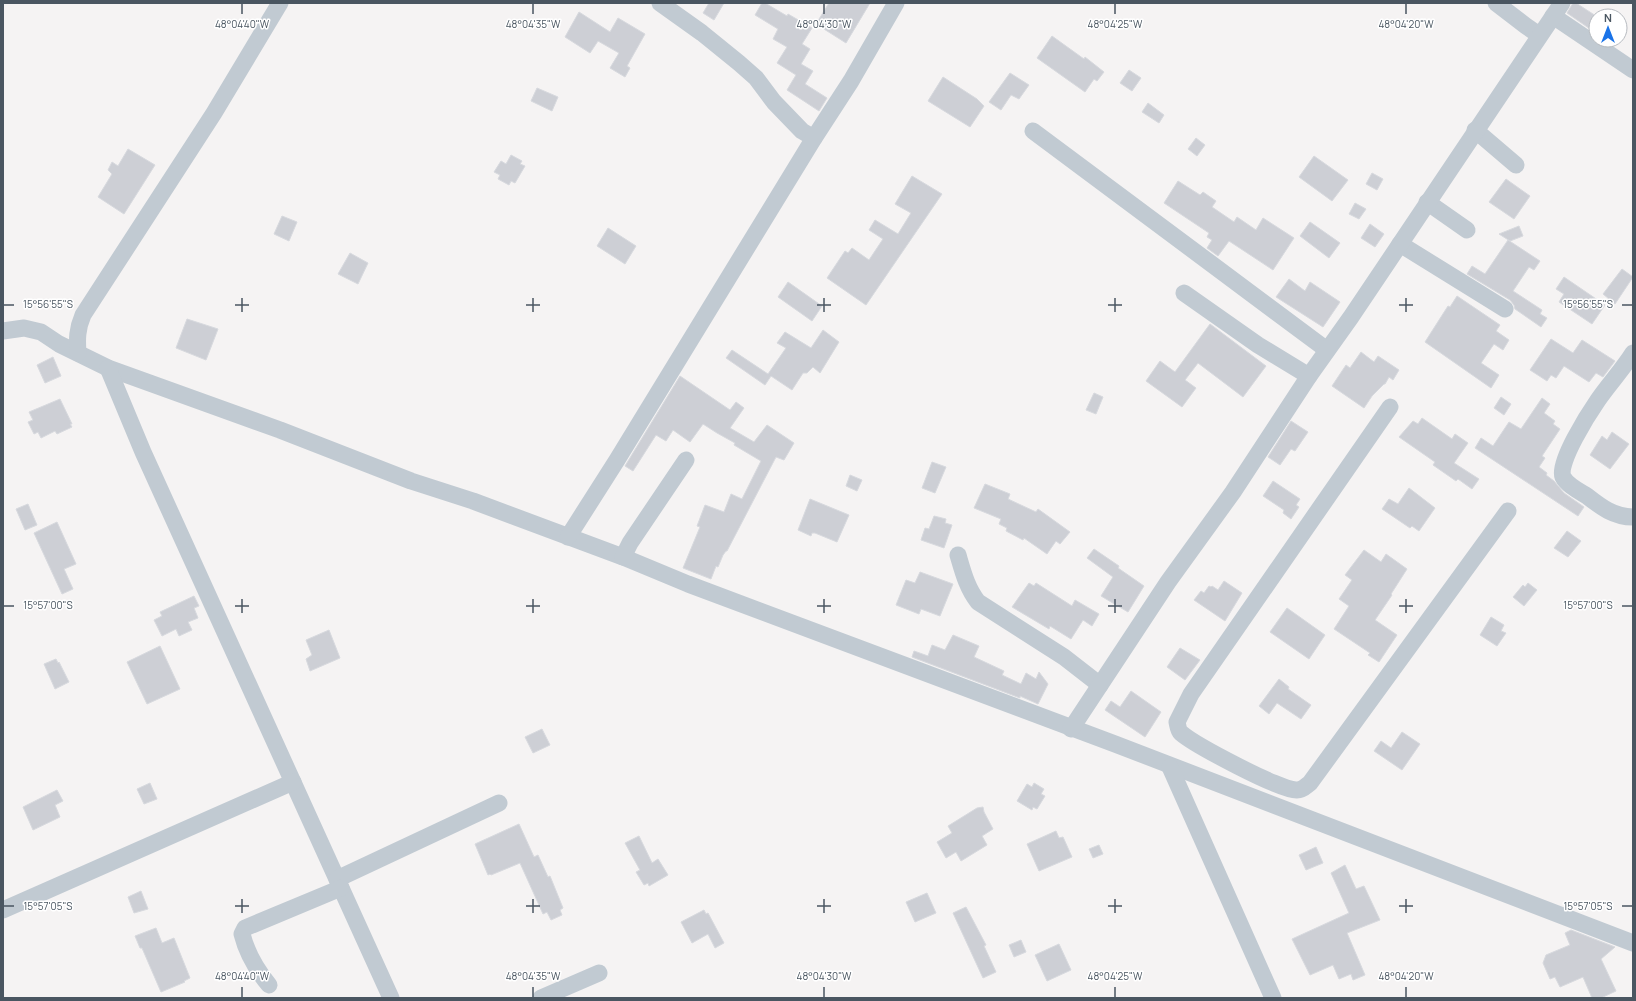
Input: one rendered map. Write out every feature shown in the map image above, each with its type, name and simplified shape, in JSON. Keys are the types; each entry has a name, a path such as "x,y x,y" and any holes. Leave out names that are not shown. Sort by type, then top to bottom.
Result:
{"street":[{"path":"78,353 76,336 78,326 83,315 214,113 280,3"},
{"path":"660,3 702,33 739,63 756,78 774,102 802,131 814,138"},
{"path":"568,537 621,454 814,138 851,82 896,3"},
{"path":"1496,3 1540,35"},
{"path":"1071,729 1168,582 1233,492 1309,376 1351,317 1557,9 1633,70"},
{"path":"1475,130 1516,165"},
{"path":"1033,132 1327,350"},
{"path":"1427,202 1467,230"},
{"path":"1400,244 1505,309"},
{"path":"1184,293 1258,345 1309,376"},
{"path":"3,331 16,328 33,330 48,336 108,368 280,430 411,481 472,501 623,557 696,587 1170,767 1217,783 1633,943"},
{"path":"1633,353 1598,400 1566,456 1562,466 1563,478 1602,508 1621,516 1633,517"},
{"path":"108,368 147,460 391,998"},
{"path":"1390,407 1191,694 1179,715 1177,722 1180,731 1196,743 1226,760 1280,787 1292,790 1302,790 1310,783 1508,511"},
{"path":"623,557 630,543 686,460"},
{"path":"958,555 967,584 978,602 1064,657 1100,686"},
{"path":"1217,783 1226,760"},
{"path":"1170,767 1273,998"},
{"path":"3,910 293,782"},
{"path":"269,985 258,972 251,959 242,934 245,928 498,804"},
{"path":"541,998 599,973"}],"building":[{"path":"709,3 724,3 714,20 703,13"},
{"path":"762,3 765,3 787,16 788,14 812,28 802,44 810,49 801,64 813,71 805,84 827,98 819,111 787,90 796,75 777,63 787,47 773,39 778,29 755,15"},
{"path":"829,3 870,3 846,43 816,24"},
{"path":"1573,3 1576,3 1588,11 1588,27 1567,13"},
{"path":"579,12 610,32 618,18 645,34 627,66 630,68 625,77 610,68 619,53 598,41 590,53 565,37"},
{"path":"1052,36 1084,59 1085,57 1104,72 1097,81 1094,79 1085,92 1037,58"},
{"path":"1129,70 1141,78 1132,91 1120,83"},
{"path":"1010,73 1029,85 1019,99 1011,95 1001,110 989,102"},
{"path":"943,77 977,99 984,106 970,127 928,101"},
{"path":"537,88 558,97 552,111 531,101"},
{"path":"1148,103 1164,115 1159,123 1142,112"},
{"path":"1196,138 1205,145 1197,156 1188,149"},
{"path":"128,149 155,165 124,214 98,197 112,174 108,170 112,162 118,166"},
{"path":"511,155 522,161 520,164 525,166 515,183 511,181 509,185 498,179 500,175 494,172 501,161 506,164"},
{"path":"1314,156 1348,180 1332,201 1299,177"},
{"path":"1372,173 1383,179 1377,190 1366,184"},
{"path":"912,176 942,194 866,305 827,278 845,251 848,253 852,248 869,260 883,239 869,230 875,220 898,234 911,213 895,204"},
{"path":"1506,179 1530,196 1514,219 1489,202"},
{"path":"1178,181 1200,195 1203,192 1216,201 1212,207 1234,222 1237,217 1256,230 1263,218 1294,238 1273,270 1229,241 1218,256 1207,248 1212,240 1207,237 1209,233 1164,203"},
{"path":"1355,203 1366,209 1359,219 1349,214"},
{"path":"282,216 297,222 289,241 274,234"},
{"path":"1310,222 1340,243 1329,258 1300,236"},
{"path":"1370,224 1384,234 1375,247 1361,238"},
{"path":"1519,226 1523,236 1510,241 1499,234"},
{"path":"608,228 636,246 625,264 597,246"},
{"path":"1508,240 1540,261 1534,270 1529,267 1513,291 1542,310 1540,314 1547,318 1541,327 1515,309 1510,300 1467,274 1472,266 1485,274"},
{"path":"350,253 368,263 358,284 338,274"},
{"path":"1622,269 1633,277 1615,304 1603,294"},
{"path":"1564,277 1605,305 1592,324 1559,302 1564,294 1556,289"},
{"path":"1289,279 1305,291 1310,282 1340,302 1323,327 1276,297"},
{"path":"788,282 822,306 812,321 778,297"},
{"path":"1457,296 1500,325 1496,331 1509,340 1503,350 1494,344 1481,363 1499,375 1491,388 1425,342 1448,306 1450,307"},
{"path":"187,319 218,329 206,360 176,348"},
{"path":"1210,324 1266,366 1243,397 1198,363 1185,380 1196,388 1182,407 1146,381 1160,361 1175,372"},
{"path":"823,330 839,342 820,373 813,367 807,373 803,373 792,390 771,376 765,385 726,358 732,350 768,374 786,348 777,343 785,332 811,348"},
{"path":"1551,339 1573,353 1582,340 1615,361 1603,377 1596,373 1589,382 1564,366 1556,378 1551,375 1547,381 1530,370"},
{"path":"1361,352 1374,362 1378,356 1399,370 1393,380 1389,377 1385,384 1372,396 1364,408 1332,386 1346,365 1350,368"},
{"path":"53,357 61,376 45,383 37,365"},
{"path":"680,376 730,410 736,402 744,408 730,428 754,442 767,425 794,443 784,460 776,457 727,551 723,555 718,567 716,566 711,579 683,568 700,527 697,526 705,505 724,512 731,494 742,499 761,461 703,424 690,442 673,430 666,441 656,435 633,471 625,466"},
{"path":"1094,393 1103,397 1096,414 1086,410"},
{"path":"1501,397 1511,404 1504,415 1494,408"},
{"path":"1542,398 1550,404 1544,413 1555,421 1553,424 1560,429 1542,456 1545,458 1539,467 1547,473 1546,475 1554,481 1564,493 1584,507 1578,516 1475,448 1481,438 1493,446 1509,422 1521,429"},
{"path":"60,399 72,427 57,434 55,431 41,438 38,432 34,434 28,422 33,420 29,412"},
{"path":"1422,418 1452,439 1455,434 1468,443 1454,463 1479,479 1472,489 1458,479 1456,481 1433,465 1435,462 1399,437 1413,421 1418,424"},
{"path":"1291,421 1308,432 1295,451 1291,449 1280,465 1268,457"},
{"path":"1612,432 1629,444 1610,469 1590,455 1602,436 1607,440"},
{"path":"932,462 946,467 935,493 922,488"},
{"path":"850,475 862,480 857,491 846,486"},
{"path":"1273,481 1300,499 1296,505 1299,507 1291,519 1283,513 1284,510 1263,496"},
{"path":"985,484 1010,494 1008,499 1036,512 1038,509 1070,532 1060,544 1056,541 1047,554 1024,538 1023,540 1006,531 1007,528 999,524 1001,519 974,508"},
{"path":"1409,488 1435,508 1419,531 1412,526 1410,528 1382,509 1389,499 1398,504"},
{"path":"810,499 849,515 837,542 815,533 812,533 811,536 798,530"},
{"path":"28,504 37,525 25,530 16,509"},
{"path":"934,516 946,519 945,523 952,525 944,548 921,540 925,528 929,529"},
{"path":"57,522 76,564 64,569 73,589 62,594 34,533"},
{"path":"1567,531 1581,541 1568,557 1554,548"},
{"path":"1094,549 1119,566 1118,568 1144,586 1128,612 1101,596 1113,577 1087,558"},
{"path":"1364,550 1381,562 1386,554 1407,569 1375,620 1397,635 1379,662 1368,655 1370,653 1334,629 1349,606 1339,599 1352,580 1345,575"},
{"path":"920,572 953,584 940,616 921,609 919,614 896,605 906,580 915,583"},
{"path":"1224,581 1242,593 1225,621 1194,600 1201,591 1204,593 1209,586 1212,586 1218,590"},
{"path":"1029,583 1034,586 1036,583 1072,606 1075,600 1099,614 1092,626 1083,620 1071,639 1050,626 1049,629 1012,607"},
{"path":"1528,583 1537,590 1524,606 1513,597 1523,585 1525,587"},
{"path":"194,596 199,606 194,608 198,618 188,622 192,630 179,636 176,629 162,636 154,620 162,616 160,612"},
{"path":"1287,608 1325,635 1309,659 1270,632"},
{"path":"1491,617 1504,625 1501,631 1506,633 1497,646 1480,635"},
{"path":"329,630 340,658 310,671 306,659 312,655 306,640"},
{"path":"953,635 979,646 974,657 1004,671 1002,675 1021,684 1026,673 1036,679 1039,672 1048,684 1038,704 1020,696 1020,698 912,657 914,651 928,656 932,645 945,650"},
{"path":"160,646 180,689 147,704 127,662"},
{"path":"1180,648 1200,660 1185,680 1167,667"},
{"path":"56,659 69,682 55,689 44,664"},
{"path":"1279,679 1289,687 1288,689 1311,705 1301,719 1277,703 1269,714 1259,706"},
{"path":"1131,691 1161,712 1145,737 1105,710 1111,701 1120,707"},
{"path":"542,729 550,745 533,753 525,737"},
{"path":"1402,732 1420,744 1402,770 1374,751 1381,741 1391,748"},
{"path":"150,783 157,799 144,804 137,789"},
{"path":"1034,783 1044,789 1041,794 1045,796 1037,809 1033,807 1032,810 1017,801 1027,784 1032,787"},
{"path":"57,790 63,801 55,805 60,817 33,830 23,807"},
{"path":"983,807 993,829 982,836 987,845 961,861 956,852 946,858 937,842 952,833 948,826 977,808"},
{"path":"519,824 534,857 538,855 548,877 550,876 563,908 560,910 562,915 551,920 547,912 543,914 520,863 488,875 475,844"},
{"path":"1056,831 1059,838 1063,837 1072,857 1039,871 1027,844"},
{"path":"639,836 652,863 658,859 668,875 649,886 648,883 644,885 636,872 640,870 625,843"},
{"path":"1099,845 1103,854 1093,858 1089,849"},
{"path":"1316,847 1323,863 1306,870 1299,855"},
{"path":"1345,865 1356,889 1364,886 1380,920 1347,933 1365,975 1353,980 1351,974 1339,979 1333,965 1310,975 1292,939 1349,913 1331,873"},
{"path":"141,891 148,909 134,913 128,897"},
{"path":"927,893 936,913 915,922 906,902"},
{"path":"966,907 986,945 984,946 996,972 983,978 953,913"},
{"path":"704,910 706,914 708,913 724,943 715,948 708,934 692,943 681,922"},
{"path":"156,928 162,943 174,938 190,978 184,981 185,982 161,992 142,948 140,948 135,936"},
{"path":"1571,930 1615,947 1601,959 1616,991 1601,998 1592,998 1583,977 1560,987 1555,977 1550,979 1543,963 1546,955 1570,945 1565,933"},
{"path":"1021,940 1026,952 1014,957 1009,945"},
{"path":"1059,944 1071,970 1047,981 1035,955"}]}
